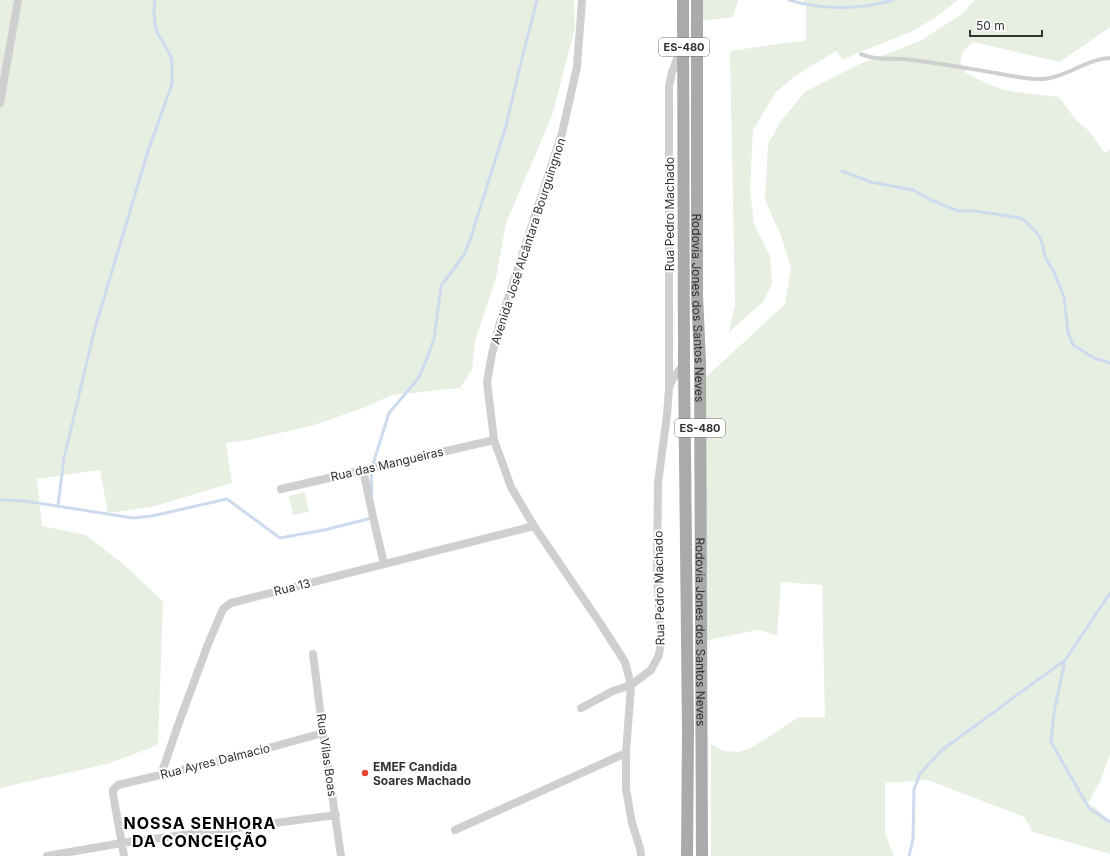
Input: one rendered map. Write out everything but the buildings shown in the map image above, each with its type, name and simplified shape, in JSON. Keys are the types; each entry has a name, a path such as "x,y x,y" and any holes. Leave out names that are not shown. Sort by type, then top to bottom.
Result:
{"main road":[{"name":"Rodovia Jones dos Santos Neves","path":"683,0 684,363 688,683 687,856"},
{"name":"Rodovia Jones dos Santos Neves","path":"697,0 702,856"}],"street":[{"path":"0,103 18,0"},
{"name":"Avenida José Alcântara Bourguingnon","path":"582,0 577,67 562,133 499,326 487,382 494,440 511,487 534,526 625,662 631,684"},
{"name":"Rua Pedro Machado","path":"582,708 631,684 651,670 659,655 660,634 657,576 658,483 669,388 669,87 672,72 684,43"},
{"name":"Rua Pedro Machado","path":"669,388 672,380 684,363"},
{"name":"Rua das Mangueiras","path":"281,489 494,440"},
{"path":"363,470 384,564"},
{"name":"Rua 13","path":"161,775 208,644 223,609 231,603 534,526"},
{"name":"Rua Vilas Boas","path":"313,654 341,856"},
{"path":"631,684 626,753 626,789 632,823 640,852"},
{"name":"Rua Ayres Dalmacio","path":"122,843 113,794 113,790 118,785 228,759 323,733"},
{"path":"456,830 626,753"},
{"path":"48,856 122,843 336,815"},
{"path":"122,843 124,856"}],"lane":[{"path":"861,54 871,57 929,62 1033,79 1052,78 1095,61 1110,58"}],"shaded area":[{"path":"0,0 574,0 575,28 552,116 506,223 496,278 475,341 472,370 460,388 392,395 363,408 311,426 249,440 226,443 232,483 151,507 108,513 100,470 37,479 42,526 86,535 127,567 163,602 158,745 107,764 0,788"},
{"path":"703,0 738,0 733,17 703,21"},
{"path":"803,0 958,0 931,20 896,38 843,60 836,51 795,76 776,92 753,130 750,190 754,224 770,256 772,284 763,302 729,332 735,304 730,51 806,41 806,4"},
{"path":"975,0 1110,0 1110,27 1060,62 973,42 963,51 960,62 966,73 1000,89 1059,97 1076,120 1088,130 1105,153 1110,149 1110,754 1100,782 1088,803 1100,812 1109,822 1110,854 1033,832 1024,817 928,780 885,783 885,833 894,856 711,856 711,744 724,751 738,752 751,748 799,717 825,717 822,585 781,582 777,636 758,630 707,640 704,379 785,304 791,267 781,236 765,200 768,144 781,121 805,92 855,66 920,41 962,14"},
{"path":"305,492 309,512 293,515 289,496"}],"waterway":[{"path":"58,505 64,458 95,328 148,151 172,84 171,57 155,26 155,0"},
{"path":"373,464 389,413 419,377 425,363 434,339 441,286 464,255 470,240 506,126 537,0"},
{"path":"789,0 815,6 841,8 867,6 893,0"},
{"path":"842,171 871,182 913,190 929,199 958,211 975,211 996,214 1020,218 1025,221 1039,236 1046,259 1054,272 1064,297 1068,332 1073,345 1094,358 1110,363"},
{"path":"371,472 372,494"},
{"path":"0,500 25,501 133,518 152,516 227,499 280,538 324,530 372,518"},
{"path":"909,856 913,839 914,789 920,774 942,750 1065,660 1110,593"},
{"path":"1065,660 1054,713 1051,742 1089,808 1110,822"}],"place":[{"name":"EMEF Candida Soares Machado","path":"365,773"}],"district":[{"name":"NOSSA SENHORA DA CONCEIÇÃO","path":"200,832"}]}
